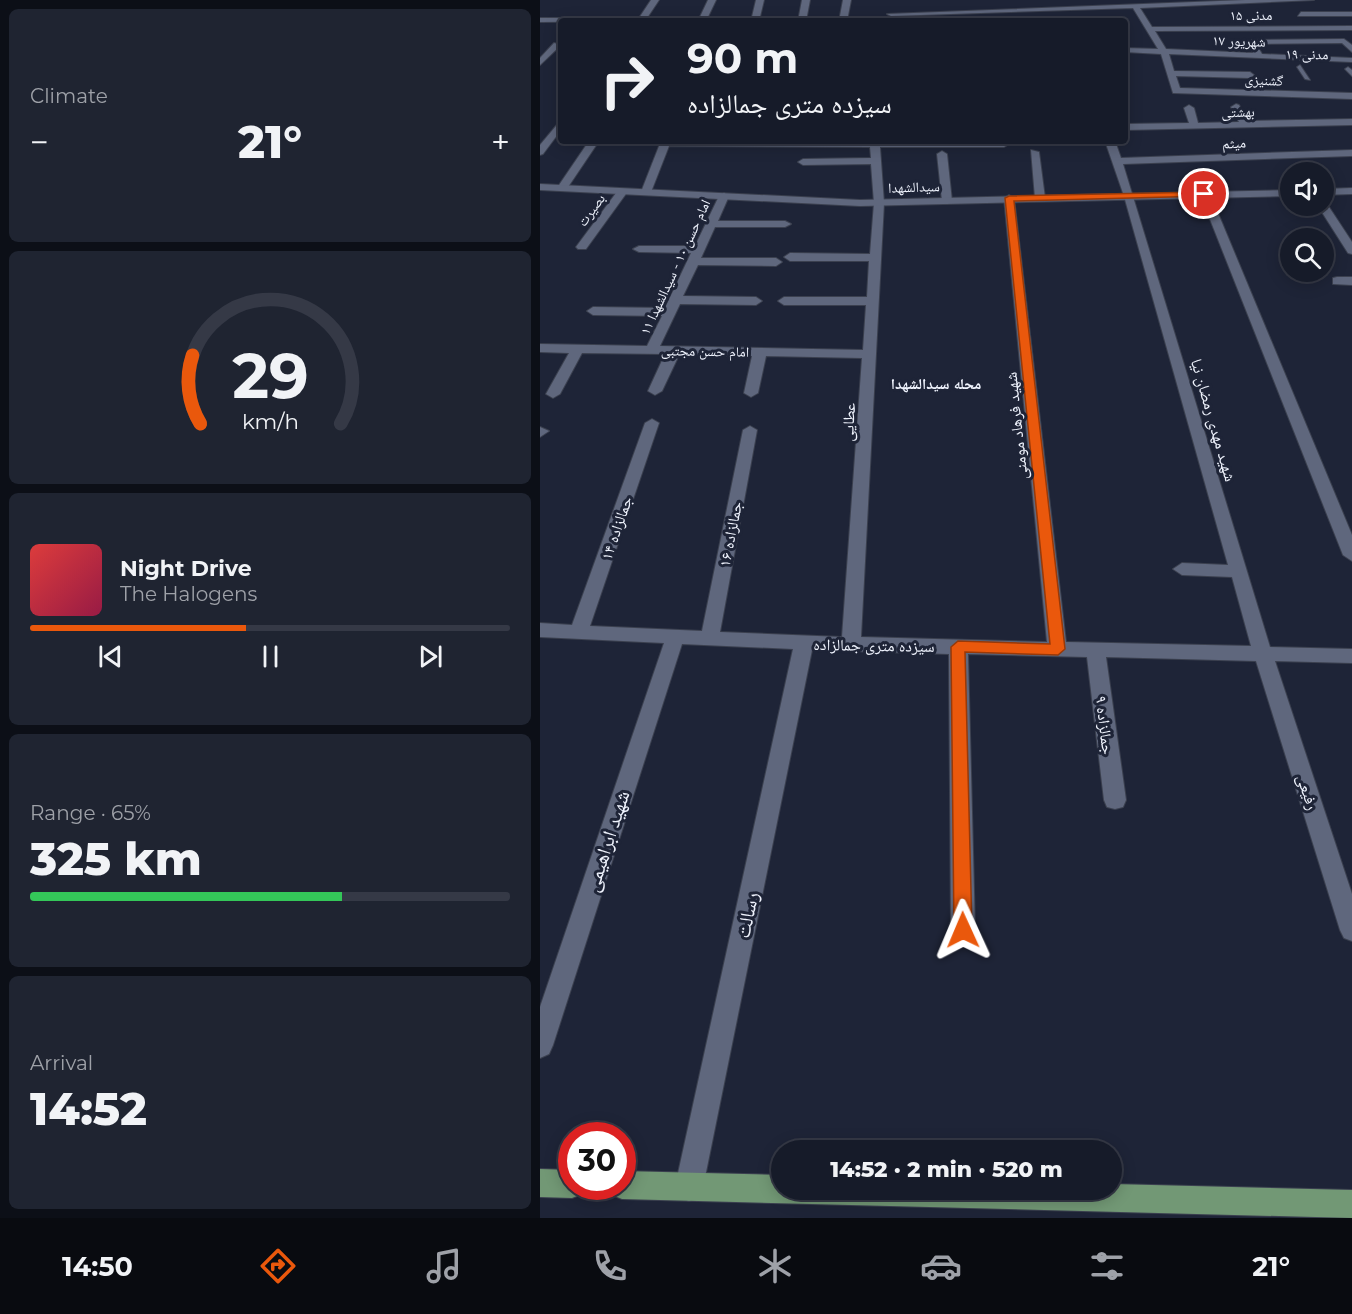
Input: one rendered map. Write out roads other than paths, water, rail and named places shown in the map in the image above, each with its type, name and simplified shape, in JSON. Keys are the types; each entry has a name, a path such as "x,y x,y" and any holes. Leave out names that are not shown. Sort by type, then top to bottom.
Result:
{"main road":[{"path":"540,1183 558,1184"},
{"path":"636,1185 771,1190"},
{"path":"1122,1198 1352,1204"}],"street":[{"path":"643,18 655,0"},
{"path":"703,18 712,0"},
{"path":"758,18 760,0"},
{"path":"844,18 847,0"},
{"path":"957,0 962,18"},
{"path":"891,14 1072,11 1111,3 1135,6 1310,0"},
{"path":"802,18 803,3"},
{"path":"1135,6 1164,52 1170,73 1250,75"},
{"path":"1301,14 1352,14"},
{"path":"540,21 558,21"},
{"name":"مدنی ۱۵","path":"1149,29 1352,28"},
{"path":"1259,56 1251,42 1344,41 1352,50"},
{"path":"540,63 544,54 557,45"},
{"name":"۱۷ شهریور","path":"1128,55 1164,52 1352,60"},
{"name":"مدنی ۱۹","path":"1271,67 1351,71"},
{"name":"گشنیزی","path":"1170,73 1176,91 1352,96"},
{"path":"1236,107 1245,125"},
{"path":"1189,108 1194,127"},
{"name":"بهشتی","path":"1128,127 1352,122"},
{"path":"540,152 558,127"},
{"path":"562,188 592,144"},
{"path":"646,192 664,144"},
{"path":"863,144 891,144"},
{"name":"شهید مهدی رمضان نیا","path":"1111,144 1129,196 1263,654"},
{"name":"عطایی","path":"851,644 879,203 876,145"},
{"path":"1034,152 1040,198"},
{"name":"میثم","path":"1117,161 1352,153"},
{"path":"942,154 947,201"},
{"path":"804,162 877,161"},
{"name":"سیدالشهدا","path":"540,187 879,203 1280,193"},
{"path":"1334,192 1352,191"},
{"name":"بصیرت","path":"582,247 623,192"},
{"path":"1204,194 1352,555"},
{"name":"امام حسن ۱۰ - سیدالشهدا ۱۱","path":"652,350 724,196"},
{"name":"شهید فرهاد مومنی","path":"1009,198 1058,649"},
{"path":"1330,216 1352,250"},
{"path":"711,224 785,224"},
{"path":"639,249 776,262"},
{"path":"790,257 876,258"},
{"path":"1337,281 1352,281"},
{"path":"783,301 874,301"},
{"path":"593,311 756,302"},
{"name":"امام حسن مجتبی","path":"540,348 871,354"},
{"path":"553,394 578,348"},
{"path":"655,392 674,350"},
{"path":"751,393 760,352"},
{"name":"جمالزاده ۱۴","path":"579,632 652,423"},
{"name":"جمالزاده ۱۶","path":"710,638 750,430"},
{"path":"1182,569 1239,571"},
{"name":"سیزده متری جمالزاده","path":"540,630 804,643 1352,656"},
{"name":"شهید ابراهیمی","path":"540,1045 675,637"},
{"name":"رسالت","path":"689,1187 804,643"},
{"path":"958,647 963,930"},
{"name":"جمالزاده ۹","path":"1096,650 1115,800"},
{"name":"رفیعی","path":"1263,654 1352,930"}],"lane":[{"path":"1300,68 1308,79"}],"district":[{"name":"محله سیدالشهدا","path":"936,384"}]}
